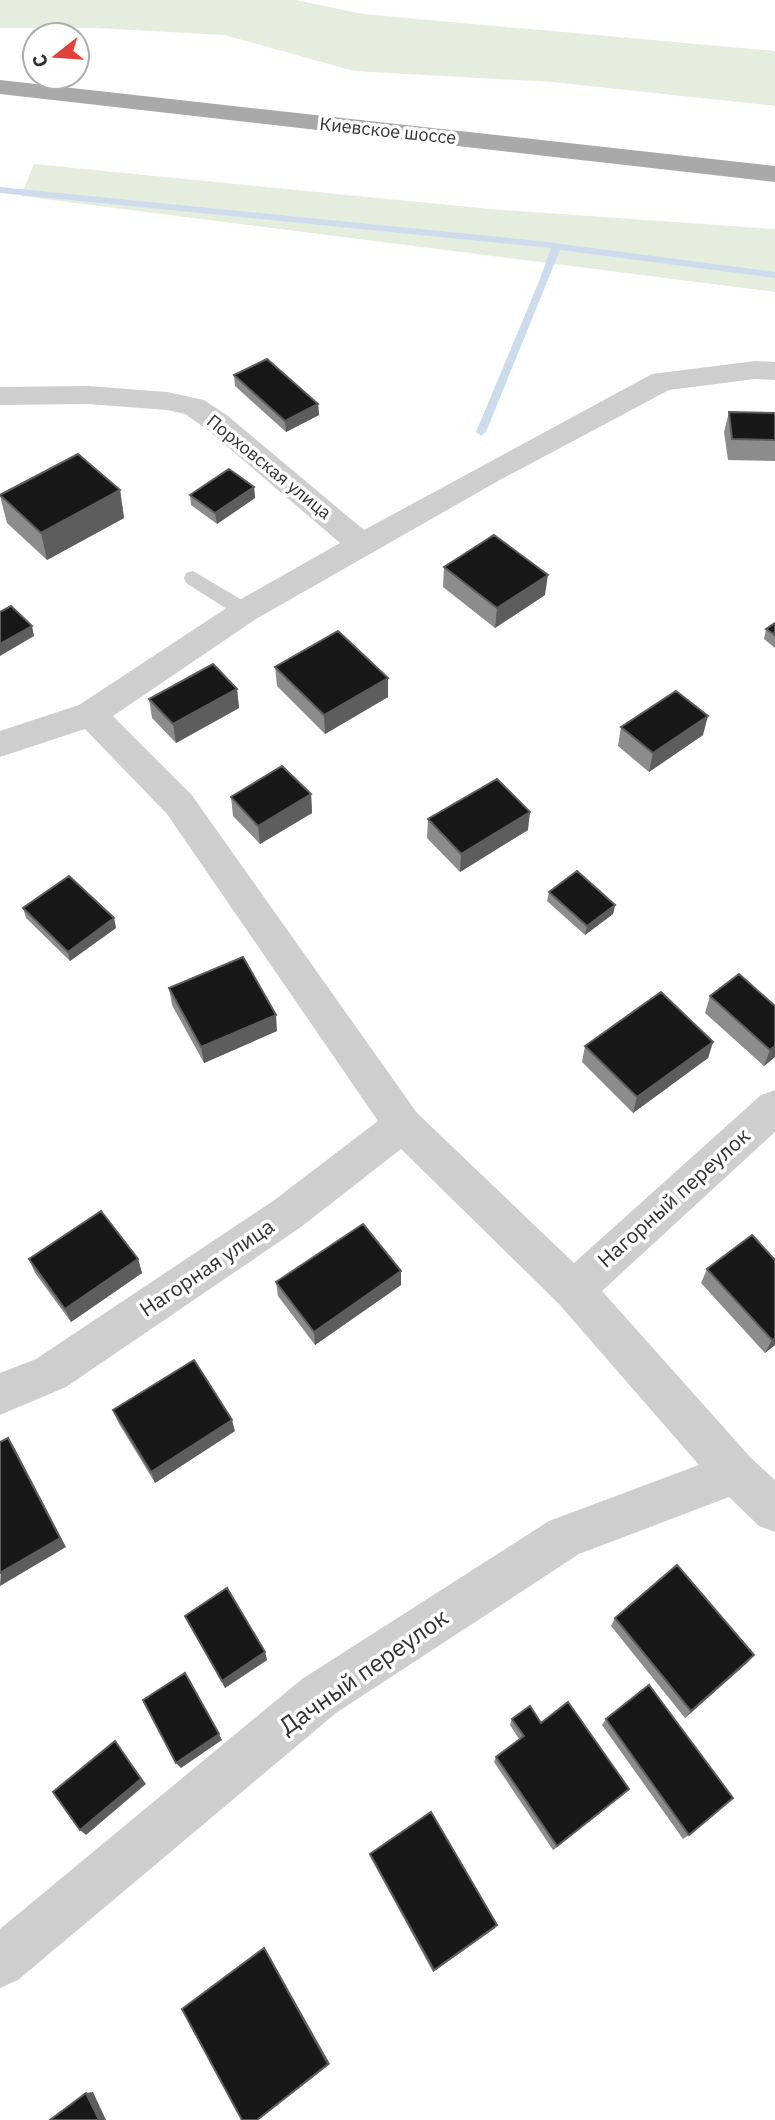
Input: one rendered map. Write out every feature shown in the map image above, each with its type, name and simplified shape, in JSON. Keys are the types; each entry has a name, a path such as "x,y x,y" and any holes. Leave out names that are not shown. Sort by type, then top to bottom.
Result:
{"main road":[{"name":"Киевское шоссе","path":"0,87 775,174"}],"street":[{"path":"0,744 14,737 92,714 245,611 487,474 662,381 755,370 775,371"},
{"name":"Порховская улица","path":"0,396 88,395 167,401 194,407 218,423 364,546"},
{"path":"92,714 179,804 403,1125 574,1290 735,1473 775,1510"},
{"name":"Нагорный переулок","path":"574,1290 775,1107"},
{"name":"Нагорная улица","path":"0,1394 51,1373 287,1214 403,1125"},
{"name":"Дачный переулок","path":"0,1962 319,1696 565,1537 735,1473"}],"lane":[{"path":"192,578 245,611"}],"shaded area":[{"path":"0,0 296,0 363,14 775,51 775,106 552,82 354,71 224,35 91,28 91,21 21,21 21,28 0,28"},
{"path":"34,164 490,209 775,229 775,292 21,196"}],"building":[{"path":"267,359 318,404 285,421 234,375"},
{"path":"729,412 775,413 775,440 732,439"},
{"path":"78,454 120,490 41,533 0,495"},
{"path":"229,469 254,487 215,513 190,495"},
{"path":"494,535 548,575 497,608 444,567"},
{"path":"11,606 32,626 0,644 0,612"},
{"path":"775,623 775,635 766,629"},
{"path":"338,631 388,678 324,715 275,667"},
{"path":"213,664 237,689 173,724 149,699"},
{"path":"676,691 708,716 653,753 621,727"},
{"path":"282,766 311,794 258,826 231,797"},
{"path":"497,779 530,812 461,854 428,819"},
{"path":"577,871 615,905 587,926 549,892"},
{"path":"69,876 114,918 68,952 23,908"},
{"path":"243,957 276,1015 201,1047 169,988"},
{"path":"739,974 775,1006 775,1046 770,1050 710,996"},
{"path":"661,992 713,1042 637,1097 585,1046"},
{"path":"101,1211 138,1259 65,1309 29,1259"},
{"path":"363,1224 401,1271 314,1332 276,1282"},
{"path":"752,1235 775,1260 775,1338 772,1340 707,1269"},
{"path":"194,1360 232,1420 151,1472 113,1410"},
{"path":"8,1438 60,1538 0,1573 0,1442"},
{"path":"677,1565 754,1655 691,1711 615,1618"},
{"path":"227,1588 265,1652 222,1681 185,1616"},
{"path":"185,1673 219,1734 176,1763 143,1700"},
{"path":"649,1685 733,1798 689,1835 606,1719"},
{"path":"568,1702 629,1789 557,1846 496,1757 524,1736 512,1719 530,1706 541,1723"},
{"path":"115,1741 141,1779 80,1830 53,1792"},
{"path":"431,1812 497,1925 434,1970 370,1854"},
{"path":"264,1948 328,2064 257,2120 242,2120 182,2009"},
{"path":"86,2093 99,2120 50,2120"}],"waterway":[{"path":"0,190 539,244 775,275"},
{"path":"481,432 556,247"}]}
